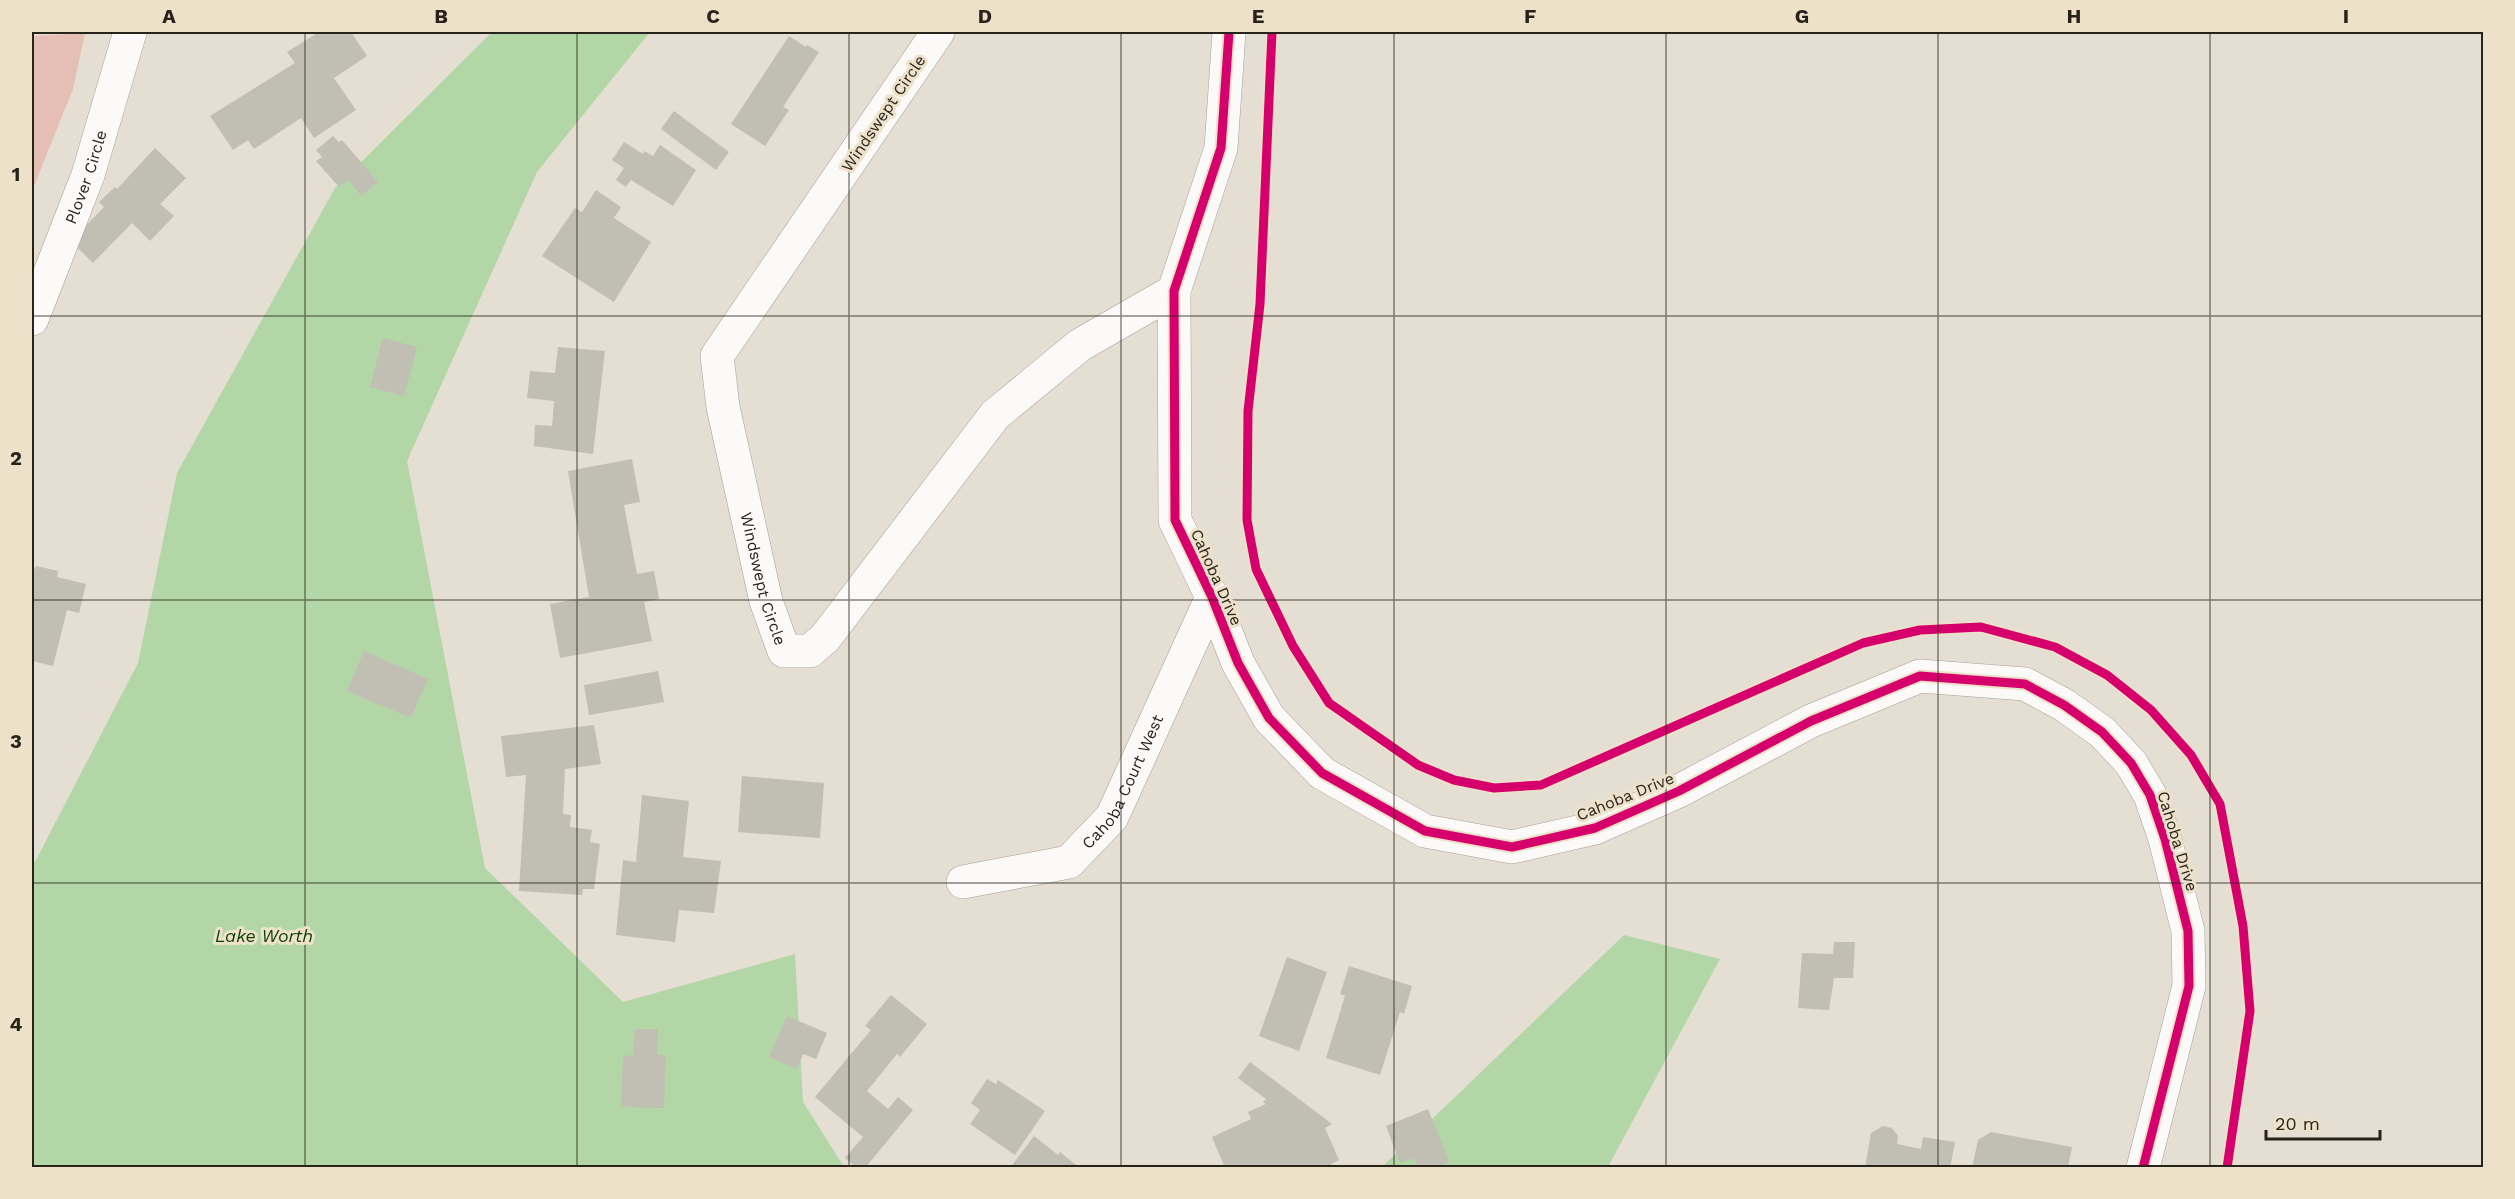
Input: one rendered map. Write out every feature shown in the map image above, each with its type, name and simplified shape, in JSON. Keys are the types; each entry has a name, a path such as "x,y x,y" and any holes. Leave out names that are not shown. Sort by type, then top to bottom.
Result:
{"street":[{"name":"Plover Circle","path":"32,319 88,176 130,32"},
{"name":"Windswept Circle","path":"938,32 717,356 723,407 766,601 784,651 810,651 825,638 995,415 1080,345 1174,291"},
{"name":"Cahoba Drive","path":"1229,32 1221,148 1174,291 1175,520 1212,597 1238,663 1269,718 1322,773 1425,831 1512,847 1595,828 1679,791 1811,721 1920,676 2025,684 2064,705 2102,732 2131,763 2150,795 2165,839 2188,931 2189,986 2143,1167"},
{"name":"Cahoba Court West","path":"963,882 1069,862 1112,817 1212,597"}],"shaded area":[{"path":"85,33 73,89 32,191 32,36"}],"water":[{"name":"Lake Worth","path":"492,32 650,32 537,172 407,461 485,868 623,1002 795,954 803,1102 844,1167 32,1167 32,861 35,862 138,663 177,473 335,188"},
{"path":"1624,935 1720,959 1608,1167 1381,1168"}],"building":[{"path":"319,32 351,32 367,56 334,78 356,110 314,138 301,118 254,149 248,140 233,150 210,116 295,63 287,52"},
{"path":"789,36 819,52 783,107 789,110 765,146 731,124"},
{"path":"674,111 729,152 716,170 661,129"},
{"path":"333,136 339,142 342,140 378,182 361,196 348,179 339,187 316,161 322,157 316,150"},
{"path":"624,142 643,154 644,151 653,156 660,145 696,170 673,206 631,180 626,187 616,180 624,168 612,160"},
{"path":"155,148 186,178 160,204 174,216 150,241 132,223 93,263 71,241 104,207 99,202 115,187 117,189"},
{"path":"596,190 621,207 614,218 651,242 614,302 542,256 575,208 582,212"},
{"path":"383,338 417,347 404,396 370,387"},
{"path":"558,347 605,351 593,454 534,446 535,425 552,426 554,401 527,398 530,371 555,373"},
{"path":"632,459 640,502 624,505 637,574 654,571 659,599 644,602 652,641 560,658 550,604 589,597 568,471"},
{"path":"36,566 58,571 57,577 86,584 79,613 67,610 53,666 32,661 32,569 34,570"},
{"path":"364,651 428,679 411,718 347,691"},
{"path":"658,671 664,702 589,715 584,685"},
{"path":"594,725 601,764 565,769 563,814 571,815 570,827 592,830 590,842 600,844 594,889 583,889 582,895 519,891 526,775 506,777 501,736"},
{"path":"742,776 824,783 820,838 738,832"},
{"path":"642,795 689,801 683,857 721,861 714,913 679,910 675,942 616,935 623,860 636,862"},
{"path":"1834,942 1855,942 1853,978 1834,978 1829,1010 1798,1008 1802,953 1833,954"},
{"path":"1287,957 1327,972 1299,1051 1259,1036"},
{"path":"1349,966 1412,986 1404,1014 1400,1012 1380,1075 1326,1058 1345,996 1340,994"},
{"path":"891,995 927,1024 900,1057 897,1054 867,1091 888,1109 898,1097 913,1110 865,1168 857,1168 845,1158 863,1137 815,1097 871,1030 865,1026"},
{"path":"787,1016 827,1033 816,1059 803,1054 797,1069 769,1057"},
{"path":"635,1029 658,1029 657,1055 666,1055 664,1108 621,1107 623,1055 633,1056"},
{"path":"1250,1062 1332,1124 1325,1128 1339,1160 1331,1164 1332,1168 1225,1168 1212,1137 1251,1119 1248,1112 1266,1104 1263,1102 1266,1099 1238,1078"},
{"path":"987,1079 996,1084 998,1080 1045,1111 1015,1155 970,1124 980,1110 971,1103"},
{"path":"1428,1109 1449,1162 1436,1168 1418,1168 1414,1158 1400,1163 1386,1126"},
{"path":"1883,1126 1892,1128 1898,1136 1897,1144 1921,1149 1923,1137 1955,1142 1950,1168 1865,1168 1871,1133"},
{"path":"1991,1132 2072,1147 2068,1168 1972,1168 1978,1140"},
{"path":"1034,1136 1058,1155 1060,1152 1076,1165 1010,1168"}],"cycle path":[{"path":"1229,32 1221,148 1174,291 1175,520 1212,597 1238,663 1269,718 1322,773 1425,831 1512,847 1595,828 1679,791 1811,721 1920,676 2025,684 2064,705 2102,732 2131,763 2150,795 2165,839 2188,931 2189,986 2143,1168"},
{"path":"1272,32 1260,304 1248,411 1247,520 1256,569 1293,646 1329,703 1418,765 1454,780 1494,788 1541,785 1863,643 1920,630 1981,627 2055,647 2107,675 2151,710 2191,755 2220,804 2243,926 2250,1011 2227,1168"}]}
